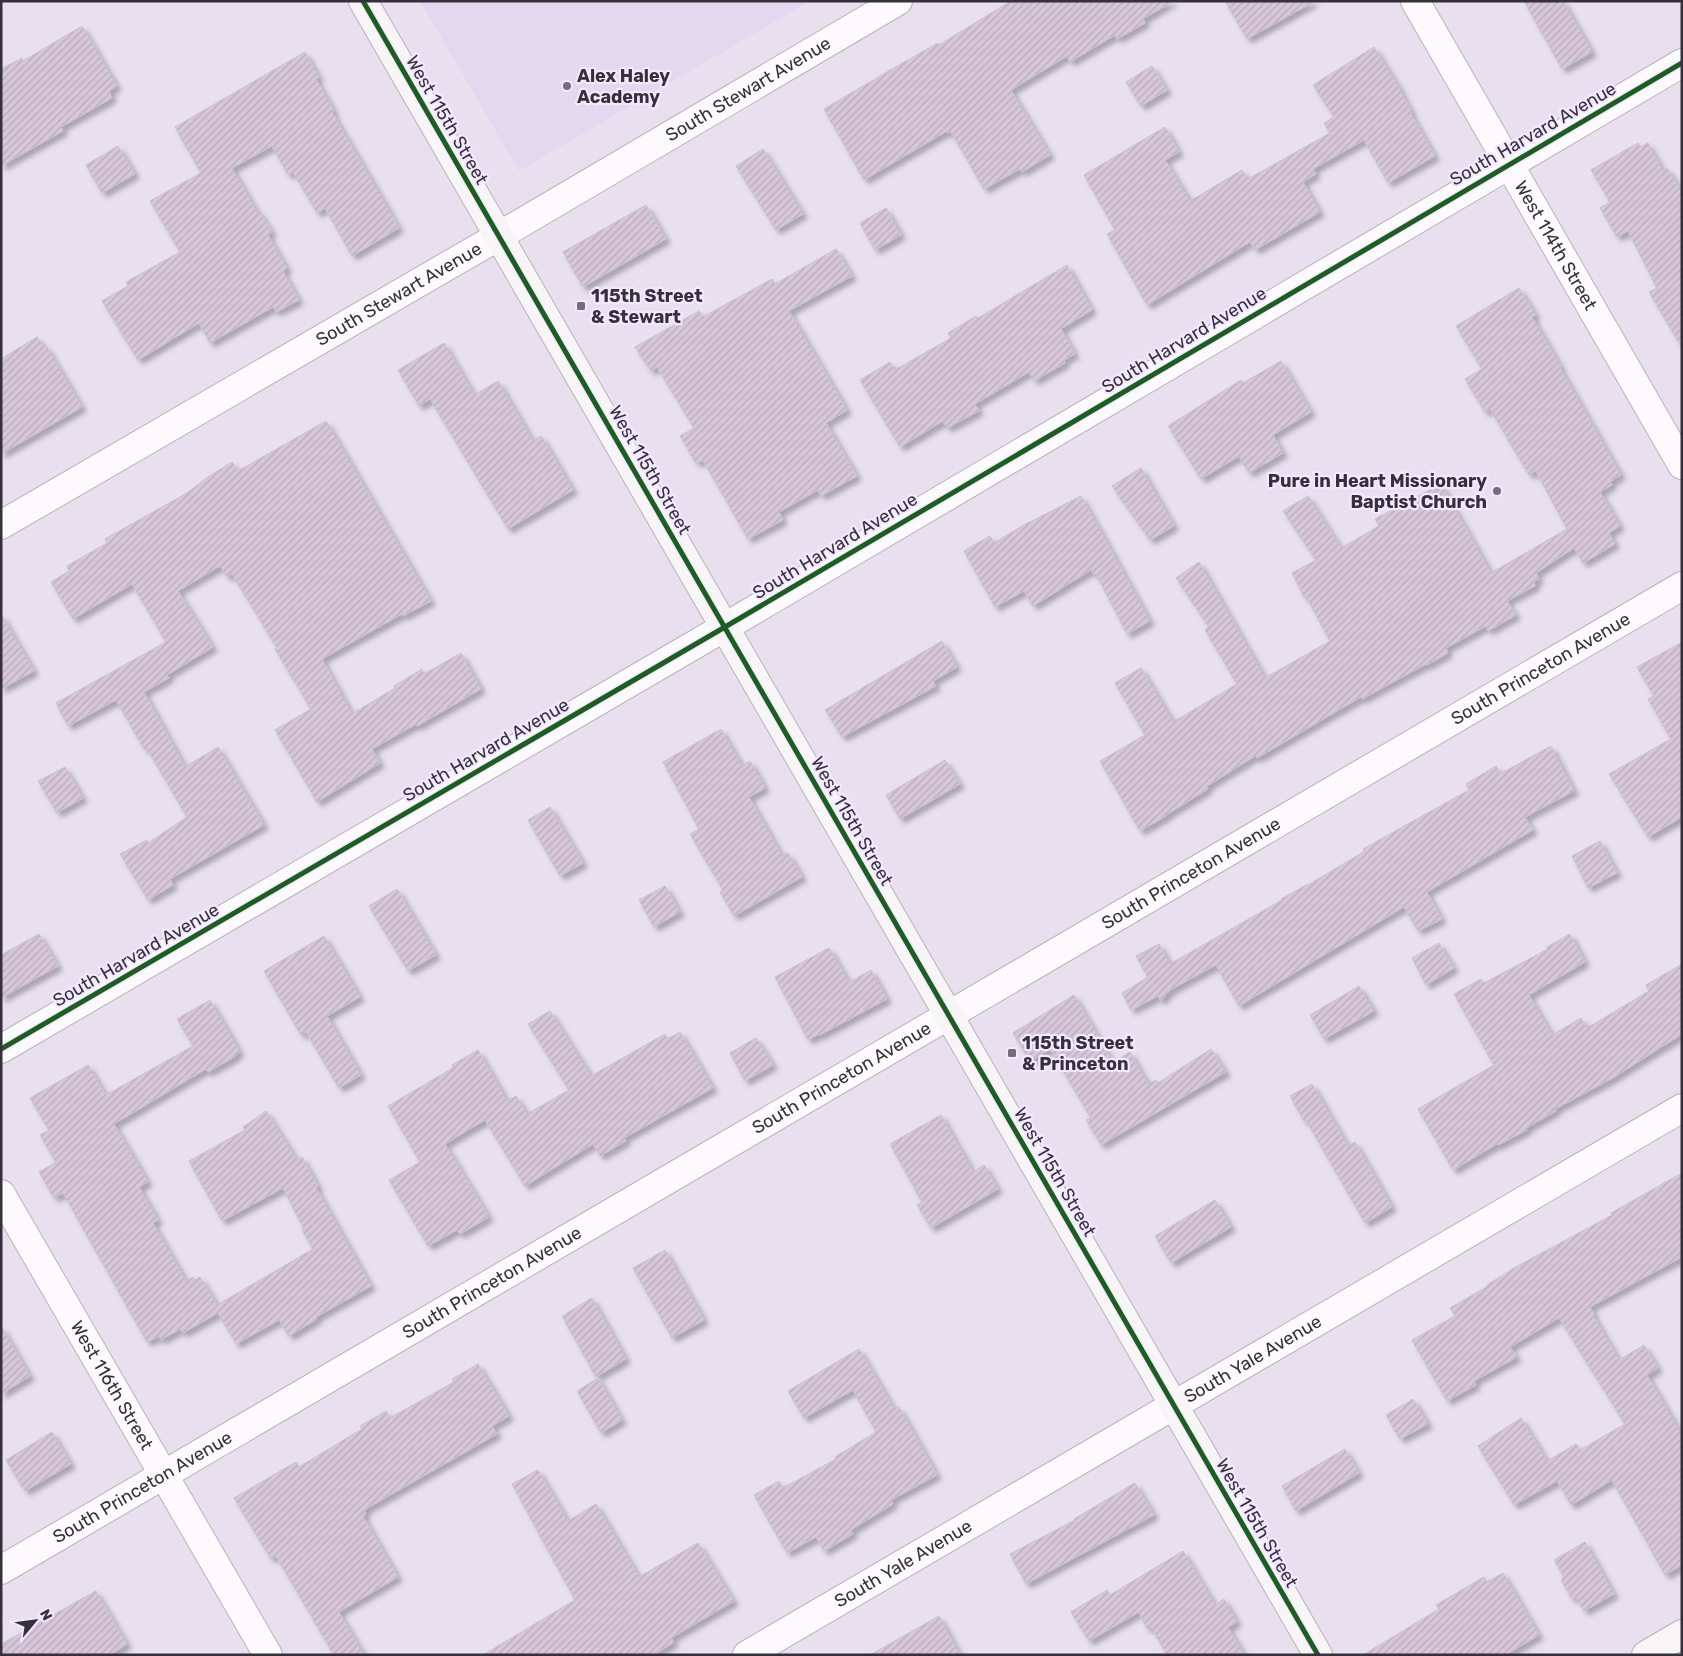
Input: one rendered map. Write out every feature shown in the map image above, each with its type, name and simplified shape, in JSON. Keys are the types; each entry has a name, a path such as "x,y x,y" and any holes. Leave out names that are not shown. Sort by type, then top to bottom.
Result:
{"street":[{"name":"West 115th Street","path":"363,1 1318,1655"},
{"name":"South Stewart Avenue","path":"1,525 499,236 898,1"},
{"name":"West 114th Street","path":"1414,1 1682,465"},
{"name":"South Harvard Avenue","path":"1,1049 724,627 1682,62"},
{"name":"South Princeton Avenue","path":"1,1570 1682,586"},
{"name":"South Yale Avenue","path":"747,1655 1682,1108"},
{"name":"West 116th Street","path":"1,1194 268,1655"},
{"path":"1646,1655 1682,1634"}],"shaded area":[{"name":"Alex Haley Academy","path":"420,1 810,1 519,171"}],"building":[{"path":"1011,1 1173,1 1143,19 1145,23 1117,39 1115,35 1070,62 1067,56 1011,90 1050,155 1022,172 1020,169 984,189 951,132 948,133 947,131 864,180 824,109 938,43 939,45"},
{"path":"1225,1 1315,1 1247,39"},
{"path":"1524,1 1563,1 1592,52 1562,69"},
{"path":"82,26 117,86 109,91 112,98 61,127 63,131 1,166 1,69 22,58 23,61"},
{"path":"1374,47 1397,84 1411,114 1435,156 1388,183 1364,140 1313,169 1316,174 1303,182 1320,212 1255,250 1250,242 1147,305 1107,234 1115,230 1084,175 1165,127 1179,152 1165,160 1190,201 1242,170 1248,179 1330,133 1324,123 1334,117 1313,85"},
{"path":"305,52 319,77 316,79 334,111 332,112 399,228 352,256 325,208 317,213 293,172 288,175 272,146 232,168 257,212 259,211 272,232 268,235 287,268 283,271 299,300 276,312 273,307 210,343 199,323 138,360 102,301 128,286 126,282 180,252 150,201 201,173 175,127"},
{"path":"1152,66 1167,90 1141,106 1126,82"},
{"path":"1638,143 1641,147 1648,143 1663,171 1667,168 1682,192 1682,348 1649,292 1657,288 1628,231 1617,237 1600,208 1610,202 1591,170"},
{"path":"118,146 135,174 102,193 86,165"},
{"path":"763,149 803,214 776,230 736,166"},
{"path":"646,205 666,239 583,287 563,252"},
{"path":"886,208 901,235 875,250 860,223"},
{"path":"836,249 852,276 789,311 847,410 826,423 857,476 821,496 818,490 779,512 783,520 748,539 703,460 696,463 680,436 694,428 657,367 651,371 635,347 699,311 703,317 772,279 775,284"},
{"path":"1067,265 1092,310 1061,329 1075,354 1064,360 1065,363 1034,381 1029,372 975,404 979,411 947,428 943,421 900,447 860,380 890,362 895,370 951,338 948,333 976,316 978,318"},
{"path":"1519,288 1536,315 1532,317 1621,475 1610,482 1612,485 1600,492 1620,526 1609,533 1615,544 1583,563 1574,548 1536,573 1539,579 1534,582 1535,586 1507,601 1516,615 1488,631 1486,626 1446,648 1448,653 1427,665 1362,699 1361,697 1257,758 1255,756 1207,786 1208,789 1140,831 1100,761 1145,735 1115,683 1141,668 1173,722 1237,684 1205,630 1209,627 1176,578 1199,562 1265,678 1330,641 1292,573 1316,560 1283,511 1308,496 1341,548 1379,526 1375,519 1441,484 1491,573 1567,529 1536,471 1529,475 1490,409 1485,412 1465,379 1482,369 1456,326"},
{"path":"37,337 44,348 46,346 82,407 1,454 1,359"},
{"path":"444,343 474,395 498,381 533,441 541,436 573,490 508,529 430,399 419,406 398,370"},
{"path":"1281,361 1311,412 1273,435 1283,453 1249,473 1239,456 1201,479 1168,426 1241,380 1243,383"},
{"path":"326,421 431,601 403,616 402,614 322,659 352,714 422,669 424,674 461,653 481,689 417,726 416,724 372,749 380,763 317,802 275,730 311,709 232,574 227,577 220,566 178,591 213,647 167,675 169,678 144,692 185,767 218,747 264,825 170,879 173,885 148,900 120,854 147,840 148,843 187,817 116,700 68,726 56,703 166,642 132,584 73,619 51,582 69,571 67,566 107,543 105,539 187,493 232,462 238,471"},
{"path":"1141,468 1174,526 1150,540 1112,486"},
{"path":"1081,496 1150,621 1127,634 1096,574 1094,575 1091,570 1033,606 1024,591 995,607 964,551 990,536 994,543 1022,526"},
{"path":"1,614 34,671 1,689"},
{"path":"942,641 957,667 933,681 936,686 842,737 825,710"},
{"path":"1682,642 1682,817 1648,837 1609,774 1671,739 1648,699 1654,696 1637,667"},
{"path":"721,729 742,766 750,761 765,788 749,797 782,856 788,853 802,877 734,916 720,892 723,890 690,834 699,829 663,762"},
{"path":"1551,746 1574,791 1525,817 1533,830 1427,892 1442,919 1418,931 1404,907 1239,1006 1216,965 1170,990 1161,1001 1158,996 1131,1010 1122,993 1148,977 1136,956 1159,944 1170,964 1365,851 1363,849 1469,790 1466,784 1496,766 1500,774"},
{"path":"945,760 960,784 900,819 886,795"},
{"path":"65,767 83,798 57,813 38,781"},
{"path":"550,807 583,863 560,876 528,820"},
{"path":"1600,841 1617,873 1588,888 1572,856"},
{"path":"665,886 680,912 654,927 639,900"},
{"path":"397,889 436,955 408,971 369,906"},
{"path":"39,934 58,966 1,998 1,955"},
{"path":"1570,934 1585,962 1529,995 1552,1035 1581,1018 1587,1028 1649,991 1646,985 1682,964 1682,1034 1611,1079 1555,1109 1556,1111 1526,1128 1527,1130 1497,1144 1453,1170 1418,1109 1494,1065 1454,994 1481,979 1484,983 1548,949 1547,947"},
{"path":"324,936 360,997 327,1016 361,1075 339,1088 306,1032 301,1035 264,971"},
{"path":"1439,943 1454,968 1426,985 1412,958"},
{"path":"829,948 849,982 871,970 887,999 808,1040 775,977"},
{"path":"1359,986 1374,1011 1324,1039 1310,1015"},
{"path":"1074,995 1113,1062 1130,1052 1148,1084 1156,1080 1158,1083 1211,1049 1226,1072 1101,1145 1086,1120 1091,1118 1050,1049 1030,1061 1013,1033"},
{"path":"210,1000 240,1052 208,1072 206,1069 114,1124 148,1182 139,1187 158,1220 153,1223 186,1281 193,1277 195,1280 200,1277 217,1305 313,1249 283,1188 222,1221 189,1161 245,1130 243,1127 266,1111 297,1160 302,1157 318,1186 316,1188 371,1286 316,1317 317,1319 289,1336 279,1320 236,1344 218,1313 183,1333 180,1329 161,1340 159,1336 147,1342 63,1193 54,1198 39,1172 56,1162 40,1135 49,1130 30,1098 88,1065 106,1095 193,1046 177,1019"},
{"path":"550,1011 591,1076 665,1034 668,1039 680,1032 713,1088 624,1138 626,1141 600,1156 593,1144 525,1186 485,1120 445,1144 489,1217 460,1234 457,1230 428,1246 389,1180 420,1162 388,1106 453,1068 452,1065 478,1050 507,1101 516,1096 527,1114 569,1090 528,1024"},
{"path":"756,1038 773,1065 745,1081 730,1053"},
{"path":"1312,1084 1348,1146 1355,1142 1392,1207 1365,1223 1306,1120 1304,1121 1290,1096"},
{"path":"941,1115 973,1172 984,1165 998,1189 931,1228 917,1205 922,1202 890,1144"},
{"path":"1682,1173 1682,1257 1590,1307 1619,1360 1644,1345 1658,1368 1647,1375 1682,1435 1682,1565 1665,1575 1612,1480 1571,1505 1557,1481 1514,1505 1478,1446 1521,1418 1547,1461 1576,1444 1580,1450 1625,1424 1559,1318 1510,1347 1517,1357 1474,1381 1476,1385 1447,1401 1412,1340 1455,1316 1450,1308 1514,1268 1612,1215 1611,1213"},
{"path":"1215,1200 1231,1227 1171,1263 1155,1236"},
{"path":"665,1250 704,1320 672,1338 633,1268"},
{"path":"592,1298 626,1359 596,1377 562,1316"},
{"path":"1,1326 30,1376 1,1394"},
{"path":"859,1349 895,1410 899,1407 937,1475 891,1500 893,1504 851,1530 853,1534 824,1551 816,1537 787,1553 754,1495 779,1481 783,1488 836,1459 835,1457 876,1432 853,1390 804,1418 788,1391"},
{"path":"478,1364 509,1416 492,1426 497,1434 364,1510 366,1514 363,1516 398,1577 339,1612 364,1655 334,1655 276,1556 271,1559 234,1498 296,1462 299,1467 362,1429 360,1426 386,1411 390,1418 454,1382 452,1379"},
{"path":"598,1378 622,1420 601,1433 577,1391"},
{"path":"1413,1399 1428,1424 1400,1439 1386,1415"},
{"path":"52,1432 71,1464 25,1491 6,1460"},
{"path":"1345,1449 1359,1473 1296,1511 1282,1486"},
{"path":"538,1470 568,1521 596,1504 639,1577 698,1543 734,1601 671,1638 674,1642 654,1655 483,1655 575,1600 512,1484"},
{"path":"1135,1483 1154,1515 1026,1584 1010,1554 1075,1520"},
{"path":"1585,1542 1614,1594 1584,1611 1576,1597 1572,1599 1561,1580 1564,1577 1554,1560"},
{"path":"1183,1551 1215,1605 1224,1599 1237,1622 1228,1627 1244,1655 1167,1655 1151,1627 1147,1629 1139,1612 1089,1641 1071,1612 1107,1590 1110,1595"},
{"path":"1503,1573 1539,1635 1505,1655 1363,1655 1439,1609 1436,1605 1484,1577 1487,1582"},
{"path":"96,1591 127,1644 110,1655 1,1655 1,1644"},
{"path":"939,1616 960,1655 870,1655"}],"cycle path":[{"path":"363,1 1318,1655"},
{"path":"1,1049 725,627 1682,63"}],"place":[{"name":"Alex Haley Academy","path":"567,86"},
{"name":"115th Street & Stewart","path":"581,306"},
{"name":"Pure in Heart Missionary Baptist Church","path":"1497,491"},
{"name":"115th Street & Princeton","path":"1012,1053"}]}
